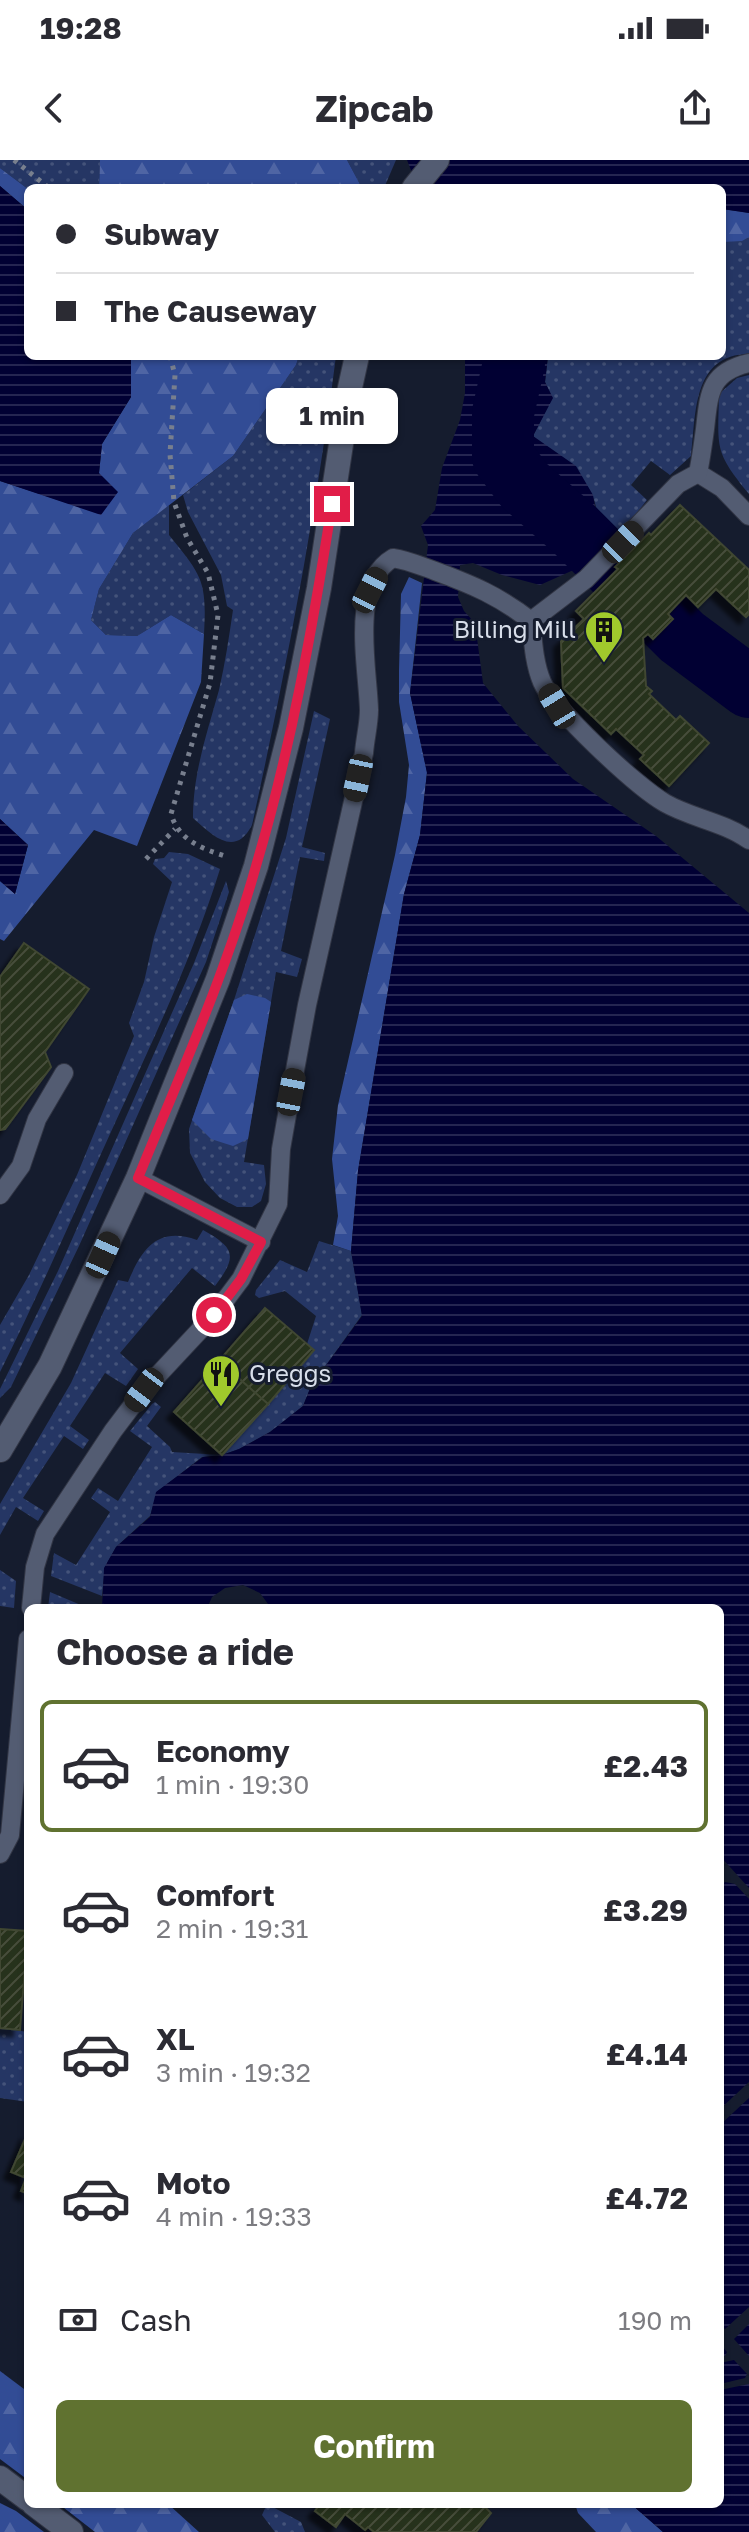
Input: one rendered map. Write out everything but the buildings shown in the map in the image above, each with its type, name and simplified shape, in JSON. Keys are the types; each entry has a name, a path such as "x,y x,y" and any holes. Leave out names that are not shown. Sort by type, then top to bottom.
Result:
{"street":[{"path":"417,184 437,160"},
{"path":"0,1450 50,1366 138,1178 218,979 256,866 291,728 316,604 356,360"},
{"path":"0,2478 24,2496"},
{"path":"39,2508 71,2532"}],"lane":[{"path":"698,473 713,384 732,367 749,363"},
{"path":"698,473 722,488 749,516"},
{"path":"531,621 586,579 678,484 698,473"},
{"path":"31,1604 35,1567 45,1534 144,1390 214,1315 241,1279 278,1204 281,1149 307,1005 364,753 369,713 363,634 370,590 384,563 393,558 409,562 478,586 503,599 531,621 534,654 542,682 557,706 641,786 666,803 737,831 749,840"},
{"path":"0,1195 11,1184 21,1166 37,1119 64,1073"},
{"path":"138,1178 261,1242"},
{"path":"0,1854 10,1835 24,1683"}],"path":[{"path":"14,160 44,184"},
{"path":"171,360 175,375 170,454 174,502 187,538 208,573 218,615 210,683 171,814 175,829 189,841 256,866"},
{"path":"146,859 175,829"}],"shaded area":[{"path":"0,160 100,160 99,184 24,186 0,168"},
{"path":"347,160 396,160 386,184 360,184"},
{"path":"407,160 749,160 749,213 726,210 726,184 416,184"},
{"path":"0,186 24,207 24,360 131,360 131,397 102,444 99,473 118,492 101,515 0,481"},
{"path":"726,210 749,213 749,354 726,359"},
{"path":"298,360 335,360 299,592 252,825 238,840 224,841 193,818 198,769 221,680 233,610 227,606 221,575 188,512 183,495 233,456"},
{"path":"465,360 548,360 545,382 553,398 533,436 576,466 593,495 598,524 608,541 599,555 587,564 540,585 473,563 460,565 458,597 464,611 475,623 483,683 518,726 573,779 656,836 749,913 749,2532 663,2532 636,2508 724,2508 724,1604 102,1604 104,1568 116,1547 150,1517 156,1492 203,1457 239,1449 270,1432 303,1406 311,1386 362,1316 351,1251 358,1171 404,894 420,835 427,773 410,693 428,545 421,526 435,510 442,468 460,420 465,393"},
{"path":"548,360 724,360 707,375 700,390 691,456 670,475 651,461 631,485 647,500 613,543 603,534 594,500 586,487 533,436 552,398 545,382"},
{"path":"749,375 749,494 724,458 718,427 719,394 737,378"},
{"path":"169,505 169,535 189,560 203,590 204,634 171,615 137,636 106,635 91,620 99,589 133,533"},
{"path":"697,610 709,629 749,663 749,715 723,691 696,679 663,647"},
{"path":"314,711 330,719 302,847 325,853 324,861 300,857 281,951 302,959 297,977 276,972 244,1162 264,1165 266,1184 261,1201 252,1207 237,1207 220,1198 205,1182 190,1153 189,1129 286,838"},
{"path":"0,819 28,845 15,894 0,881"},
{"path":"169,852 188,854 220,869 172,998 0,1372 0,1325 29,1275 77,1175 134,1036 129,1023 172,882 153,864 155,859 164,858"},
{"path":"226,881 229,892 206,962 79,1246 11,1387 0,1398 0,1389 58,1271 194,963"},
{"path":"203,1230 222,1242 230,1254 222,1276 215,1286 192,1268 120,1353 138,1369 126,1386 105,1373 70,1426 89,1440 83,1449 64,1436 23,1498 44,1511 38,1521 16,1507 0,1535 0,1504 71,1383 118,1280 128,1282 145,1251 161,1238 183,1236 197,1240"},
{"path":"319,1241 351,1251 362,1315 311,1386 303,1406 270,1432 222,1455 314,1350 307,1344 316,1316 285,1291 259,1298 255,1295 256,1290 280,1260 307,1272"},
{"path":"155,1402 161,1407 147,1426 172,1452 222,1455 202,1457 157,1492 150,1516 116,1547 105,1567 102,1596 51,1576 54,1553 76,1565 110,1512 91,1498 98,1488 118,1501 152,1447 130,1431 152,1404"},
{"path":"0,1570 16,1581 14,1608 0,1606"},
{"path":"50,1592 78,1604 48,1604"},
{"path":"0,2028 24,2031 24,2101 0,2098"},
{"path":"265,2508 275,2508 301,2522 305,2532 275,2532 262,2515"}],"green space":[{"path":"100,160 347,160 360,184 99,184"},
{"path":"0,168 24,186 24,207 0,186"},
{"path":"726,210 749,213 749,237 742,241 726,242"},
{"path":"131,360 298,360 233,456 133,533 99,589 91,620 106,635 137,636 171,615 204,634 201,682 137,846 94,830 4,941 0,939 0,881 15,894 28,845 0,819 0,481 101,514 99,473 102,444 131,397"},
{"path":"409,577 422,583 410,693 427,772 420,835 404,894 358,1171 351,1251 333,1245 338,1216 332,1159 338,1105 406,797 409,765 399,702 399,671 401,594"},
{"path":"247,994 271,1002 248,1139 233,1146 211,1139 192,1120 234,1000"},
{"path":"0,2371 24,2389 24,2477 0,2459"},
{"path":"0,2503 16,2511 44,2532 0,2532"},
{"path":"64,2508 172,2508 199,2532 95,2532"},
{"path":"576,2508 636,2508 663,2532 596,2532"}],"pier":[{"path":"243,1585 260,1593 268,1604 209,1604 212,1597 225,1588"},
{"path":"724,1860 749,1888 749,1899 735,1884 725,1882"},
{"path":"749,2082 749,2098 724,2121 724,2105"},
{"path":"749,2307 749,2324 734,2339 749,2356 749,2384 724,2389 724,2383 745,2378 747,2374 734,2360 724,2362 727,2352 724,2349 725,2329"}],"waterway":[{"path":"513,360 503,413 503,457 524,485 574,529 682,637 749,687"}],"place":[{"name":"Billing Mill","path":"604,664"},
{"name":"Greggs","path":"221,1408"}],"route":[{"path":"214,1315 241,1279 261,1242 138,1178 218,979 256,866 291,728 332,504"}]}
